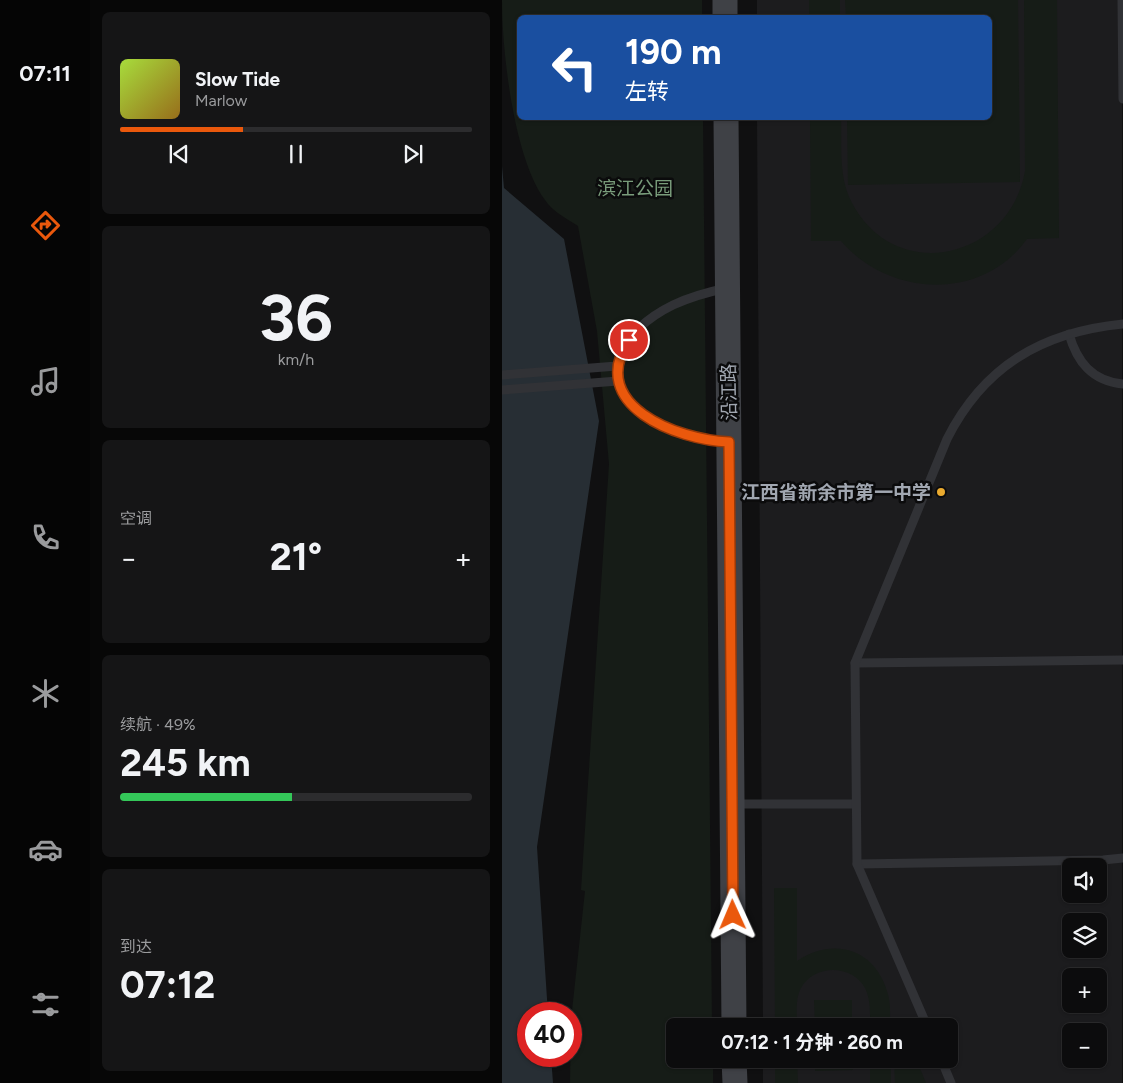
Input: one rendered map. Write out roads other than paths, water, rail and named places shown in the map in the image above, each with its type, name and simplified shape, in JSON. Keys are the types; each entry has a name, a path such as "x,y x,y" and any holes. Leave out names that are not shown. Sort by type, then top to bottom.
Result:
{"street":[{"path":"725,0 725,15"},
{"name":"沿江路","path":"726,120 734,1018"},
{"path":"734,1068 734,1083"}],"lane":[{"path":"1122,0 1122,99"},
{"path":"728,288 690,298 656,314 629,340 619,354 617,366 620,388 629,402 656,423 690,437 729,442"},
{"path":"924,1018 857,864 855,663 946,439 958,416 974,394 994,375 1017,358 1069,334 1096,327 1122,324"},
{"path":"1069,334 1078,359 1092,374 1108,382 1122,384"},
{"path":"502,375 617,366"},
{"path":"502,390 618,381"},
{"path":"855,663 1122,660"},
{"path":"732,804 856,804"},
{"path":"857,864 1103,860 1122,858"},
{"path":"945,1068 951,1083"}],"place":[{"name":"江西省新余市第一中学","path":"941,492"}],"park label":[{"name":"滨江公园","path":"635,188"}]}
